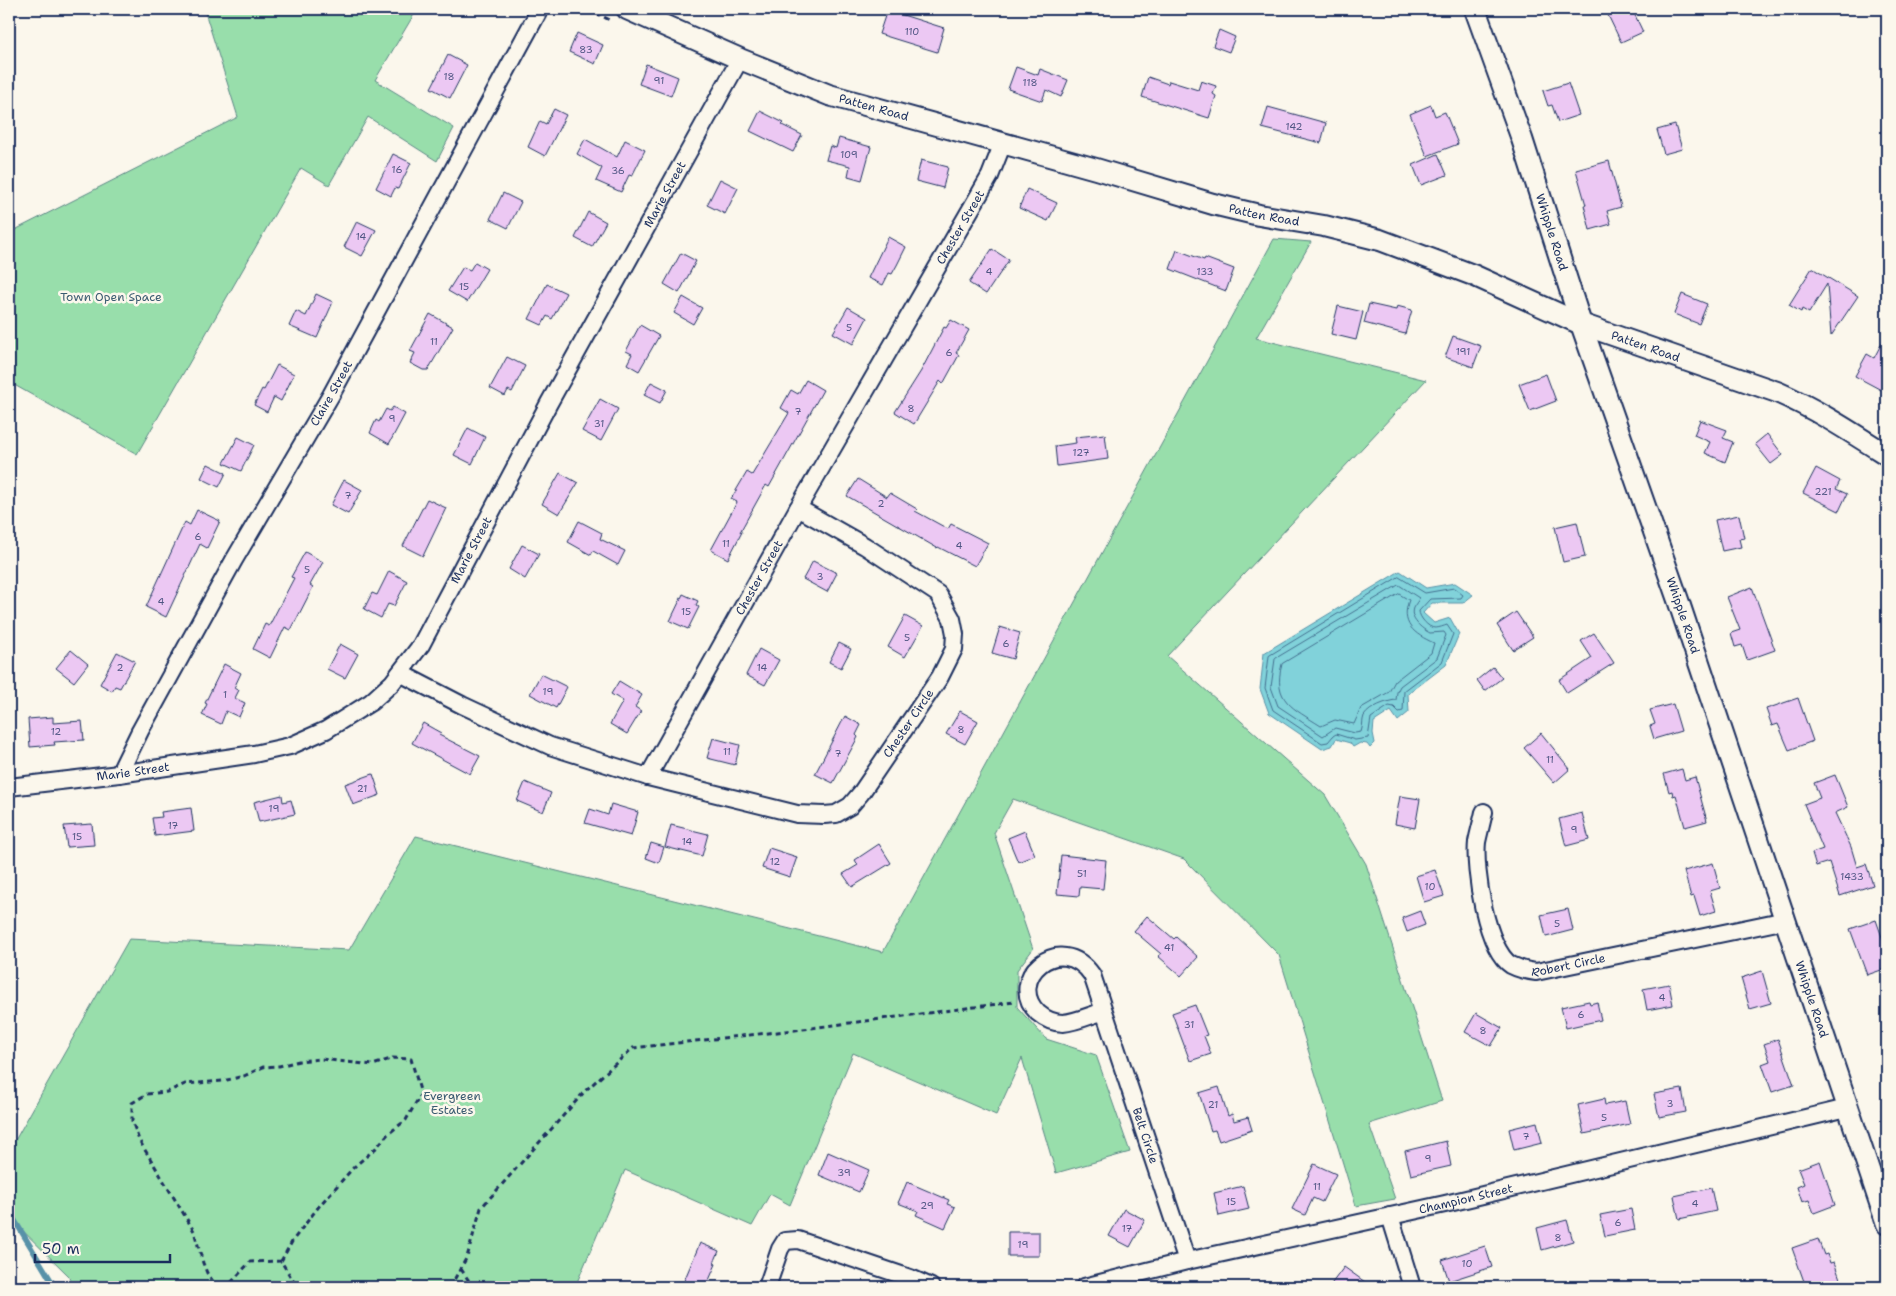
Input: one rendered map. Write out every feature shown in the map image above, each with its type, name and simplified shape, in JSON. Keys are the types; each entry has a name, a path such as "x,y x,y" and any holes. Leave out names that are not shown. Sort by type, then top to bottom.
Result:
{"street":[{"name":"Claire Street","path":"119,774 140,731 234,560 331,396 540,9"},
{"name":"Patten Road","path":"626,9 802,85 854,104 1003,143 1213,204 1259,215 1324,226 1380,240 1473,275 1581,324 1777,392 1817,411 1887,455"},
{"name":"Whipple Road","path":"1475,9 1522,139 1581,324 1678,600 1887,1224"},
{"name":"Marie Street","path":"9,787 119,774 254,754 290,746 326,730 371,702 392,683 421,644 549,403 740,59"},
{"name":"Chester Street","path":"648,777 798,508 990,176 1003,143"},
{"name":"Chester Circle","path":"648,777 797,814 836,814 850,806 861,793 940,677 954,649 956,634 952,618 938,594 865,546 798,508"},
{"path":"400,673 462,705 550,746 648,777"},
{"name":"Robert Circle","path":"1484,812 1477,842 1477,872 1482,903 1499,953 1510,964 1522,970 1536,972 1786,920"},
{"name":"Belt Circle","path":"1030,1000 1028,989 1030,978 1044,960 1055,956 1066,956 1076,959 1089,970 1187,1261"},
{"path":"1030,1000 1035,1009 1052,1022 1064,1023 1104,1011"},
{"name":"Champion Street","path":"1084,1287 1187,1261 1390,1216 1847,1108"},
{"path":"1390,1216 1412,1287"},
{"path":"767,1287 784,1241 798,1240 913,1279 931,1287"}],"path":[{"path":"450,1287 467,1257 481,1208 586,1090 633,1048 1030,1000"},
{"path":"393,1058 411,1059 421,1094 414,1108 406,1120 388,1134 376,1148 354,1167 320,1205 293,1240 280,1261 250,1262 227,1287 215,1284 203,1263 194,1231 139,1140 132,1121 132,1102 147,1094 167,1092 185,1084 223,1081 244,1076 262,1067 279,1066 299,1061 321,1059 374,1066 393,1058"},
{"path":"280,1261 297,1287"},
{"path":"461,1269 473,1287"}],"green space":[{"name":"Town Open Space","path":"204,9 413,9 416,11 375,80 454,128 437,161 368,117 329,185 301,168 137,454 9,382 9,233 238,117"},
{"name":"Evergreen Estates","path":"1274,239 1311,242 1256,338 1426,380 1167,656 1325,795 1366,864 1442,1101 1369,1124 1395,1199 1356,1206 1279,955 1184,859 1013,799 994,833 1033,949 1017,970 1017,1007 1046,1039 1096,1055 1130,1152 1056,1173 1022,1058 996,1115 853,1053 790,1205 770,1194 752,1226 625,1170 575,1287 71,1287 69,1276 9,1217 9,1151 129,939 349,950 416,836 883,952"}],"water":[{"path":"1400,571 1426,588 1455,583 1473,595 1463,603 1432,603 1423,613 1434,623 1450,618 1459,634 1446,665 1408,694 1409,712 1398,721 1391,711 1374,722 1373,733 1375,743 1370,748 1367,744 1360,743 1353,747 1350,743 1336,739 1332,746 1322,749 1269,713 1260,689 1264,653"}],"building":[{"path":"1605,9 1632,9 1643,32 1621,42"},
{"path":"887,10 944,28 937,52 879,34"},
{"path":"1219,30 1235,37 1229,52 1213,46"},
{"path":"577,33 603,45 595,64 569,52"},
{"path":"448,55 467,65 450,98 431,88"},
{"path":"646,64 678,77 671,96 639,84"},
{"path":"1016,67 1038,75 1040,69 1068,80 1061,97 1046,90 1042,101 1008,89"},
{"path":"1148,77 1168,84 1169,81 1198,90 1201,81 1216,86 1213,94 1216,96 1209,118 1142,97"},
{"path":"1568,83 1579,115 1558,122 1552,105 1548,106 1543,91"},
{"path":"1431,105 1435,116 1445,112 1458,144 1427,156 1410,114"},
{"path":"1268,107 1326,123 1321,143 1262,128"},
{"path":"554,109 566,115 545,156 528,147 540,121 546,124"},
{"path":"760,111 802,135 793,152 750,131"},
{"path":"1675,125 1682,149 1664,154 1657,130"},
{"path":"839,138 871,147 862,180 848,176 850,166 826,160 830,146 836,148"},
{"path":"585,139 617,157 625,140 645,150 632,176 629,175 621,192 596,181 602,168 577,154"},
{"path":"393,154 411,163 398,189 395,188 391,196 376,188"},
{"path":"1438,154 1447,175 1421,185 1413,165"},
{"path":"921,160 948,167 943,188 916,181"},
{"path":"1609,161 1621,207 1607,211 1611,224 1590,230 1584,205 1586,205 1576,170"},
{"path":"720,179 738,188 725,214 707,205"},
{"path":"1027,189 1057,203 1048,221 1019,208"},
{"path":"503,193 521,202 508,228 490,219"},
{"path":"588,212 606,222 592,247 575,238"},
{"path":"357,221 376,230 362,256 344,247"},
{"path":"888,237 906,247 892,274 889,273 883,285 868,278"},
{"path":"992,249 1009,260 986,294 969,283"},
{"path":"1177,250 1234,269 1226,291 1170,269"},
{"path":"681,253 696,261 679,293 664,284"},
{"path":"475,262 487,269 467,302 448,291 463,267 470,270"},
{"path":"1812,268 1858,296 1831,336 1827,284 1809,313 1802,309 1801,312 1789,305"},
{"path":"547,284 566,293 552,319 547,316 542,325 529,319"},
{"path":"316,294 333,302 317,338 289,326 296,311 306,316"},
{"path":"1682,294 1707,304 1699,324 1674,314"},
{"path":"683,297 702,308 693,324 674,313"},
{"path":"1369,304 1396,310 1397,306 1412,310 1405,334 1364,323"},
{"path":"1338,306 1363,312 1356,340 1331,334"},
{"path":"848,307 867,318 853,344 833,333"},
{"path":"430,314 453,327 428,370 423,370 410,363 415,353 410,351"},
{"path":"951,320 969,330 956,353 959,355 943,384 940,381 914,424 895,412 921,371 944,327 946,328"},
{"path":"640,325 659,336 639,371 627,364 632,354 626,351"},
{"path":"1887,333 1887,383 1883,391 1855,376 1867,354 1874,358"},
{"path":"1453,336 1481,346 1473,367 1445,357"},
{"path":"507,357 525,366 512,392 508,390 505,396 490,388"},
{"path":"277,365 294,374 281,401 274,397 267,412 254,405"},
{"path":"1546,374 1556,401 1530,411 1519,384"},
{"path":"806,380 823,390 769,487 766,485 740,532 742,532 728,559 711,550 737,502 731,499 747,472 752,475 789,413 781,408 791,390 798,394"},
{"path":"651,382 667,390 660,403 644,395"},
{"path":"600,399 618,409 601,441 582,431"},
{"path":"393,407 405,414 389,444 370,433 376,420 379,422 386,409 390,411"},
{"path":"1700,420 1727,430 1723,438 1733,442 1725,462 1705,453 1710,442 1694,435"},
{"path":"468,428 485,437 472,464 454,455"},
{"path":"1105,434 1108,459 1057,466 1055,446 1076,443 1075,437"},
{"path":"1767,434 1783,455 1771,464 1755,444"},
{"path":"238,437 254,445 241,471 224,463"},
{"path":"208,464 226,473 219,487 201,478"},
{"path":"1816,468 1840,481 1836,489 1847,494 1839,511 1803,493"},
{"path":"560,473 578,483 559,514 542,504"},
{"path":"858,479 887,497 890,493 917,509 915,511 948,529 951,524 988,543 975,566 937,548 847,496"},
{"path":"344,480 362,490 348,514 331,505"},
{"path":"427,499 446,508 423,556 403,546"},
{"path":"197,510 220,521 207,548 200,544 166,617 146,607 185,522 190,525"},
{"path":"1739,515 1744,538 1739,539 1741,547 1722,551 1715,520"},
{"path":"579,521 602,533 600,539 625,551 618,565 593,551 591,555 568,542"},
{"path":"1577,522 1585,557 1563,562 1555,527"},
{"path":"522,545 539,554 525,579 509,569"},
{"path":"305,552 323,562 310,585 313,587 291,630 285,627 270,658 253,649 265,624 269,626 294,578 291,577"},
{"path":"813,561 837,573 827,592 803,579"},
{"path":"389,571 407,581 394,606 388,604 381,618 364,609 372,593 377,595"},
{"path":"1752,587 1775,650 1747,660 1742,645 1735,647 1731,633 1740,630 1727,597"},
{"path":"683,594 698,601 696,605 699,607 688,629 670,621"},
{"path":"1516,612 1533,637 1513,650 1497,625"},
{"path":"905,616 923,626 905,657 888,647"},
{"path":"1000,627 1020,633 1013,659 992,653"},
{"path":"1594,633 1614,663 1567,693 1559,680 1592,658 1581,641"},
{"path":"839,643 851,649 841,668 829,662"},
{"path":"340,644 358,654 345,678 327,669"},
{"path":"759,649 779,660 765,685 746,675"},
{"path":"71,650 88,664 74,682 56,668"},
{"path":"117,652 135,661 120,688 115,686 112,691 100,684"},
{"path":"224,664 241,673 234,688 239,690 235,698 245,703 239,717 226,711 221,724 202,715 207,704 205,703"},
{"path":"1493,667 1502,678 1485,691 1477,680"},
{"path":"541,674 567,687 556,708 530,694"},
{"path":"619,681 642,695 635,707 641,711 627,734 610,724 623,701 611,694"},
{"path":"1798,698 1813,741 1789,750 1778,724 1772,726 1766,709"},
{"path":"1673,704 1681,731 1654,739 1650,726 1655,724 1650,710"},
{"path":"960,711 978,721 965,744 946,734"},
{"path":"845,716 861,725 856,735 858,737 833,783 815,774"},
{"path":"53,717 53,723 82,721 84,740 54,742 55,745 30,747 28,719"},
{"path":"423,723 441,733 439,735 480,756 470,774 412,743"},
{"path":"1541,733 1570,769 1554,783 1524,748"},
{"path":"713,738 740,745 735,765 707,758"},
{"path":"1682,769 1685,780 1695,777 1707,821 1685,827 1676,795 1673,796 1672,791 1669,792 1664,774"},
{"path":"373,774 380,795 353,805 345,784"},
{"path":"1835,775 1848,807 1835,813 1851,847 1857,867 1866,864 1873,885 1840,896 1829,862 1816,866 1812,853 1823,849 1804,804 1820,798 1814,783"},
{"path":"525,782 551,793 543,812 517,801"},
{"path":"282,795 283,802 291,800 295,814 259,822 254,802"},
{"path":"1400,796 1420,799 1415,828 1395,824"},
{"path":"611,804 638,812 631,836 585,823 590,809 608,815"},
{"path":"191,808 194,831 155,836 152,818 162,817 161,812"},
{"path":"1582,813 1589,840 1566,846 1559,819"},
{"path":"92,824 94,845 67,847 64,826"},
{"path":"671,825 708,834 702,856 665,847"},
{"path":"1025,831 1035,855 1018,862 1008,838"},
{"path":"651,843 664,847 659,863 646,858"},
{"path":"879,844 891,863 852,887 843,874 858,865 855,860"},
{"path":"769,848 797,857 790,877 762,868"},
{"path":"1061,855 1106,860 1103,889 1080,887 1079,896 1057,894"},
{"path":"1713,863 1720,888 1710,891 1716,911 1700,916 1694,896 1691,897 1684,871"},
{"path":"1435,870 1444,896 1424,902 1416,876"},
{"path":"1568,909 1573,930 1546,937 1541,915"},
{"path":"1420,911 1425,925 1407,932 1402,918"},
{"path":"1147,916 1174,939 1176,937 1198,957 1181,976 1158,956 1161,954 1134,931"},
{"path":"1876,920 1887,951 1887,968 1867,975 1850,929"},
{"path":"1762,971 1771,1003 1750,1009 1741,978"},
{"path":"1669,984 1673,1005 1647,1010 1643,989"},
{"path":"1589,1001 1590,1004 1597,1002 1601,1020 1566,1028 1561,1007"},
{"path":"1195,1005 1207,1035 1204,1036 1211,1054 1190,1061 1172,1013"},
{"path":"1476,1013 1502,1028 1491,1046 1465,1032"},
{"path":"1778,1039 1794,1085 1772,1092 1762,1064 1770,1061 1764,1044"},
{"path":"1219,1087 1228,1116 1232,1114 1234,1121 1248,1117 1252,1130 1219,1141 1215,1130 1211,1131 1199,1093"},
{"path":"1682,1089 1686,1112 1659,1117 1654,1094"},
{"path":"1604,1099 1605,1105 1625,1101 1630,1124 1584,1134 1578,1105"},
{"path":"1537,1122 1542,1143 1514,1150 1509,1129"},
{"path":"1446,1141 1451,1166 1411,1175 1405,1151"},
{"path":"828,1152 869,1170 859,1192 819,1175"},
{"path":"1820,1161 1835,1205 1814,1213 1809,1200 1802,1202 1797,1187 1804,1184 1798,1169"},
{"path":"1314,1164 1336,1174 1322,1202 1313,1198 1305,1215 1292,1209"},
{"path":"907,1182 949,1200 947,1204 955,1207 945,1228 916,1215 918,1211 898,1203"},
{"path":"1243,1186 1249,1209 1219,1216 1214,1193"},
{"path":"1711,1188 1716,1211 1679,1219 1674,1196"},
{"path":"1124,1209 1145,1220 1130,1247 1109,1236"},
{"path":"1631,1209 1635,1230 1605,1236 1600,1215"},
{"path":"1567,1220 1573,1241 1542,1250 1537,1228"},
{"path":"1008,1232 1039,1232 1039,1256 1008,1256"},
{"path":"1818,1239 1824,1255 1827,1254 1830,1263 1834,1262 1843,1287 1806,1287 1792,1248"},
{"path":"700,1243 719,1251 714,1263 716,1264 706,1287 699,1287 684,1281"},
{"path":"1485,1246 1492,1267 1449,1281 1442,1260"},
{"path":"1344,1267 1372,1287 1329,1287"}],"waterway":[{"path":"9,1211 55,1287"}]}
